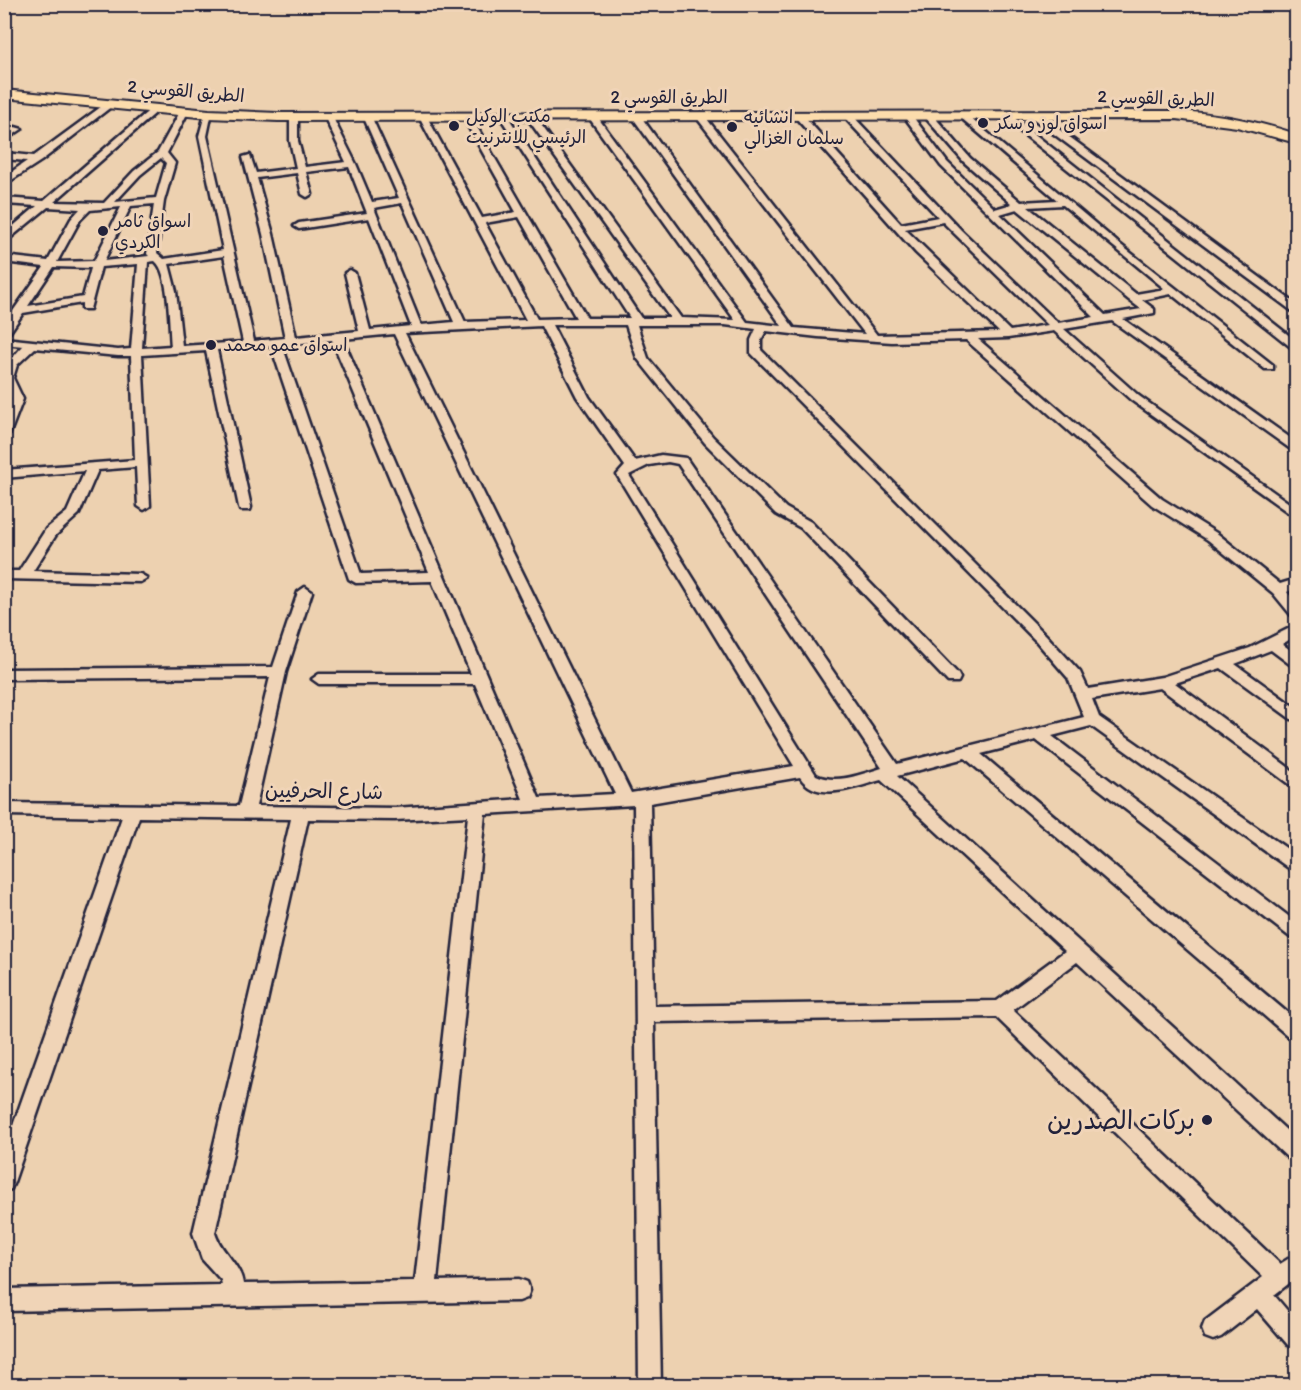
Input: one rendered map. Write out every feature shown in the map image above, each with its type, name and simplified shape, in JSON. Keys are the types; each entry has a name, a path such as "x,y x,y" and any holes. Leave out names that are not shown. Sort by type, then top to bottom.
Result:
{"highway":[{"name":"الطريق القوسي 2","path":"4,88 251,110 799,116 1199,116 1268,129 1296,139"},
{"name":"الطريق القوسي 2","path":"4,94 209,114 329,118 593,117 683,113"},
{"name":"الطريق القوسي 2","path":"705,114 1179,108 1245,117 1296,132"}],"street":[{"path":"4,182 112,104"},
{"path":"4,240 156,109"},
{"path":"106,206 137,173 162,153 184,112"},
{"path":"209,114 203,136 249,345"},
{"path":"705,114 874,338"},
{"path":"907,115 944,164 993,213 1108,318 1296,447"},
{"path":"4,341 118,353 249,345 460,325 583,321 744,325 874,338 1008,335 1150,311 1019,206 967,160 928,115"},
{"path":"963,115 1173,291 1269,367"},
{"path":"1005,115 1296,346"},
{"path":"1034,115 1296,309"},
{"path":"636,116 790,330"},
{"path":"799,116 920,251 1008,335"},
{"path":"848,116 946,218 1056,327 1135,398 1296,514"},
{"path":"294,117 294,141 307,194"},
{"path":"423,117 478,221 583,397 632,466"},
{"path":"467,117 583,321"},
{"path":"504,117 633,321 643,358 674,399 709,440 781,511 806,525 953,678"},
{"path":"531,117 678,322"},
{"path":"593,117 744,325"},
{"path":"329,118 352,164 417,328"},
{"path":"368,118 460,325"},
{"path":"4,139 18,129"},
{"path":"162,153 171,163 159,201 152,254 159,260 172,305 177,349"},
{"path":"4,156 38,159"},
{"path":"246,157 268,234 291,340"},
{"path":"252,176 352,164"},
{"path":"299,226 369,211 404,200"},
{"path":"4,201 87,207 159,201"},
{"path":"993,213 1019,206 1065,202"},
{"path":"21,310 86,303 96,267 127,204"},
{"path":"4,333 51,264 76,219 87,207"},
{"path":"478,221 522,214"},
{"path":"898,227 946,218"},
{"path":"4,258 96,267 229,252"},
{"path":"143,260 136,352 144,506"},
{"path":"350,273 358,298 364,333"},
{"path":"1133,298 1173,291"},
{"path":"763,327 756,340 755,351 1041,638 1075,676 1093,720 1296,864"},
{"path":"398,330 634,798 645,1014 650,1386"},
{"path":"336,336 534,806"},
{"path":"968,336 1157,502 1213,537 1278,590 1296,612"},
{"path":"275,342 356,579 437,576"},
{"path":"4,433 17,399 7,378 12,364 32,344"},
{"path":"211,347 245,507"},
{"path":"1093,720 888,772 835,786 810,779 623,475 625,471 632,466 669,458 682,461 888,772 1296,1152"},
{"path":"4,474 142,463"},
{"path":"24,574 51,532 73,514 93,467"},
{"path":"4,575 140,578"},
{"path":"1278,590 1296,583"},
{"path":"246,812 279,672 305,592"},
{"path":"1083,695 1163,682 1255,652 1296,630"},
{"path":"1271,643 1296,661"},
{"path":"1223,662 1296,716"},
{"path":"4,674 279,672"},
{"path":"319,679 480,679"},
{"path":"1163,682 1296,781"},
{"path":"1039,734 1296,932"},
{"path":"968,752 1296,1031"},
{"name":"شارع الحرفيين","path":"4,808 395,814 634,798 806,770"},
{"path":"4,1182 133,810"},
{"path":"425,1292 477,810"},
{"path":"234,1296 231,1275 210,1251 204,1233 302,813"},
{"path":"645,1014 1000,1009 1078,951"},
{"path":"1000,1009 1288,1271 1213,1329"},
{"path":"4,1300 519,1290"},
{"path":"1259,1294 1296,1337"}],"place":[{"name":"اسواق لوز و سكر","path":"983,123"},
{"name":"مكتب الوكيل الرئيسي للانترنيت","path":"454,126"},
{"name":"انشائيه سلمان الغزالي","path":"732,127"},
{"name":"اسواق ثامر الكردي","path":"103,231"},
{"name":"اسواق عمو محمد","path":"211,345"},
{"name":"بركات الصدرين","path":"1207,1120"}]}
